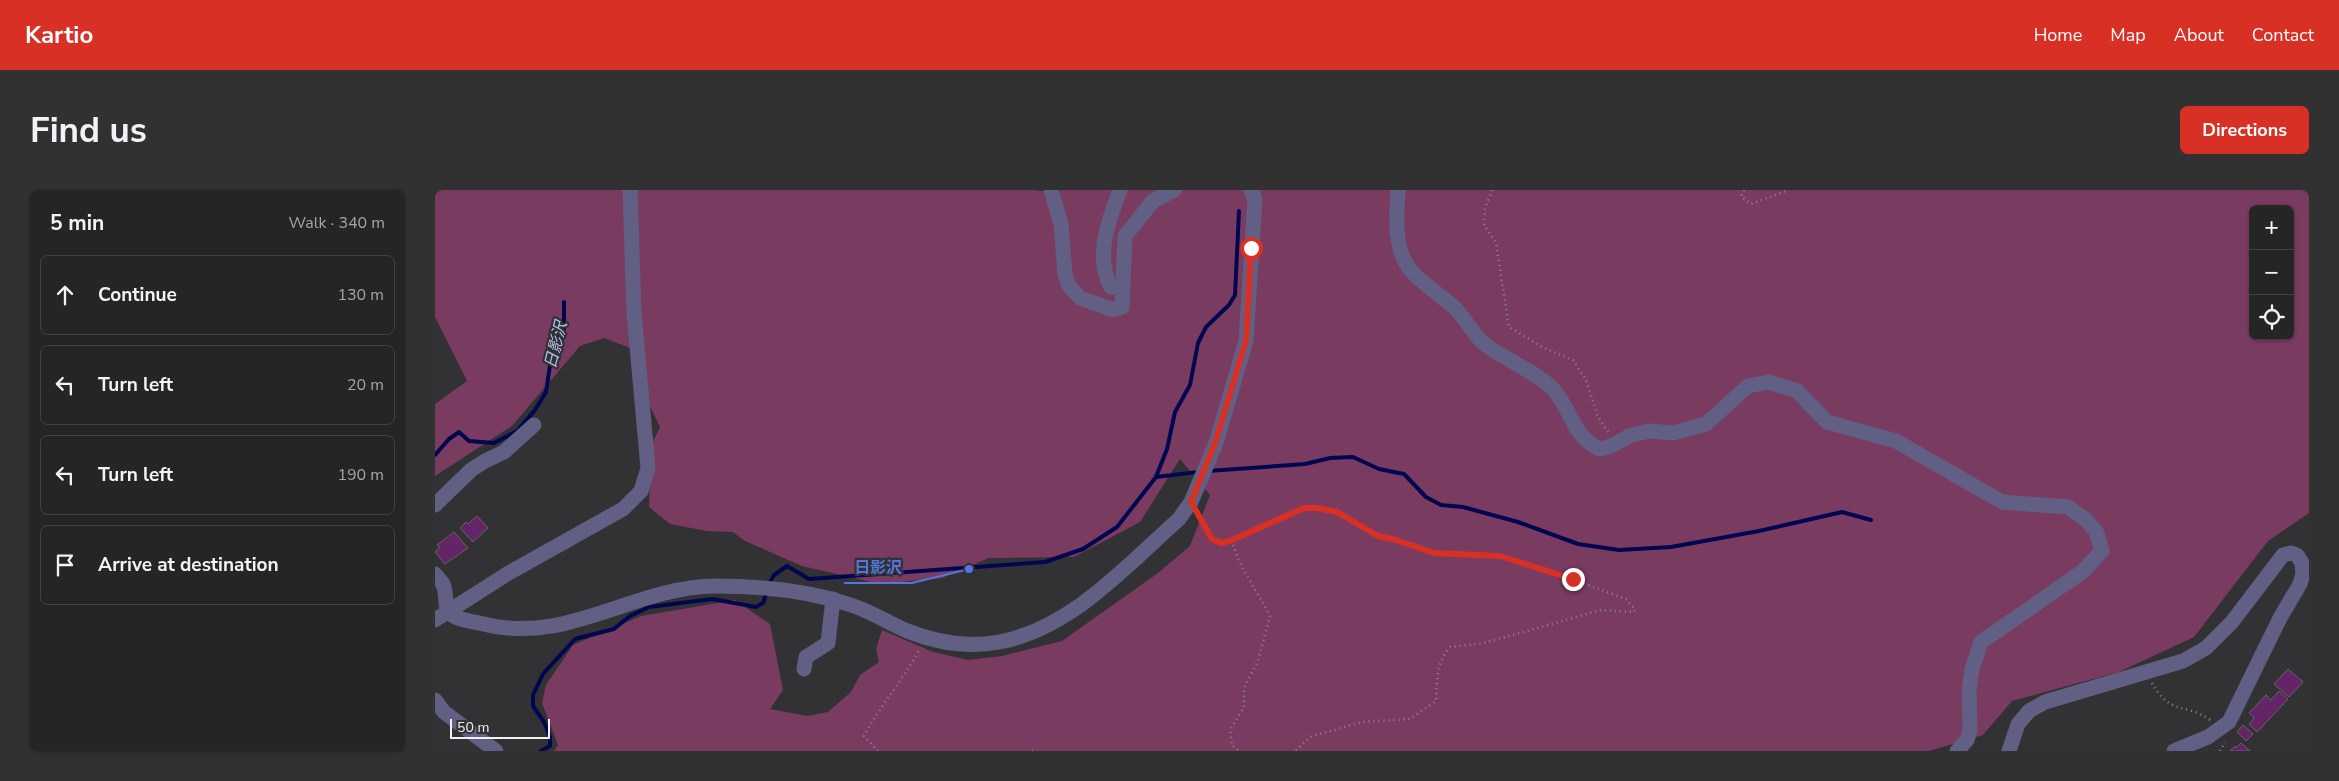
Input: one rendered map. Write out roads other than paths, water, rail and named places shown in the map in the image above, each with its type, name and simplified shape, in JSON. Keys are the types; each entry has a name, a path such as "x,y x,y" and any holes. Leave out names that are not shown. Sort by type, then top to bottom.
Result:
{"street":[{"path":"435,620 507,574 623,509 641,492 648,468 634,313 630,190"},
{"path":"1051,190 1061,224 1065,274 1069,286 1080,298 1113,310 1122,307 1125,236 1153,201 1174,190"},
{"path":"1120,190 1106,227 1104,267 1106,278 1111,287 1122,287"},
{"path":"435,574 444,584 447,611 453,617 495,628 531,630 567,624 656,595 712,586 748,587 833,599 854,606 926,638 965,644 998,642 1034,633 1061,620 1179,519 1191,502 1210,456 1246,341 1255,199 1251,190"},
{"path":"1398,190 1397,236 1409,268 1456,309 1485,345 1532,373 1551,388 1565,407 1578,433 1599,450 1631,435 1650,432 1673,434 1706,424 1748,386 1769,382 1797,391 1827,422 1897,441 2001,502 2068,506 2085,519 2096,531 2102,551 2082,572 1981,642 1972,669 1969,690 1970,730 1967,740 1957,751"},
{"path":"435,505 471,470 505,452 534,425"},
{"path":"2009,751 2018,724 2029,711 2045,702 2183,661 2207,648 2233,622 2283,555 2291,553 2297,555 2302,563 2303,574 2300,584 2280,618 2236,709 2223,728 2208,737 2174,751"},
{"path":"804,669 806,657 828,643 833,599"},
{"path":"435,700 444,712 496,751"}],"waterway":[{"name":"日影沢","path":"769,584 774,575 787,566 809,579 1045,562 1083,549 1117,527 1156,477 1167,449 1175,412 1190,385 1198,343 1206,327 1229,305 1235,295 1239,211"},
{"name":"日影沢","path":"435,455 449,439 459,432 469,441 494,443 517,431 535,410 546,392 552,352 564,329 564,302"},
{"path":"1208,471 1305,464 1330,458 1353,457 1379,469 1404,474 1426,497 1441,505 1463,507 1518,522 1578,544 1619,550 1671,547 1759,531 1842,512 1871,520"},
{"path":"1156,477 1198,472"},
{"name":"日影沢","path":"541,751 550,746 550,737 544,722 533,706 533,695 543,674 575,639 614,629 630,616 649,607 712,599 756,607 763,603 767,591"}],"place":[{"name":"日影沢","path":"969,569"}]}
